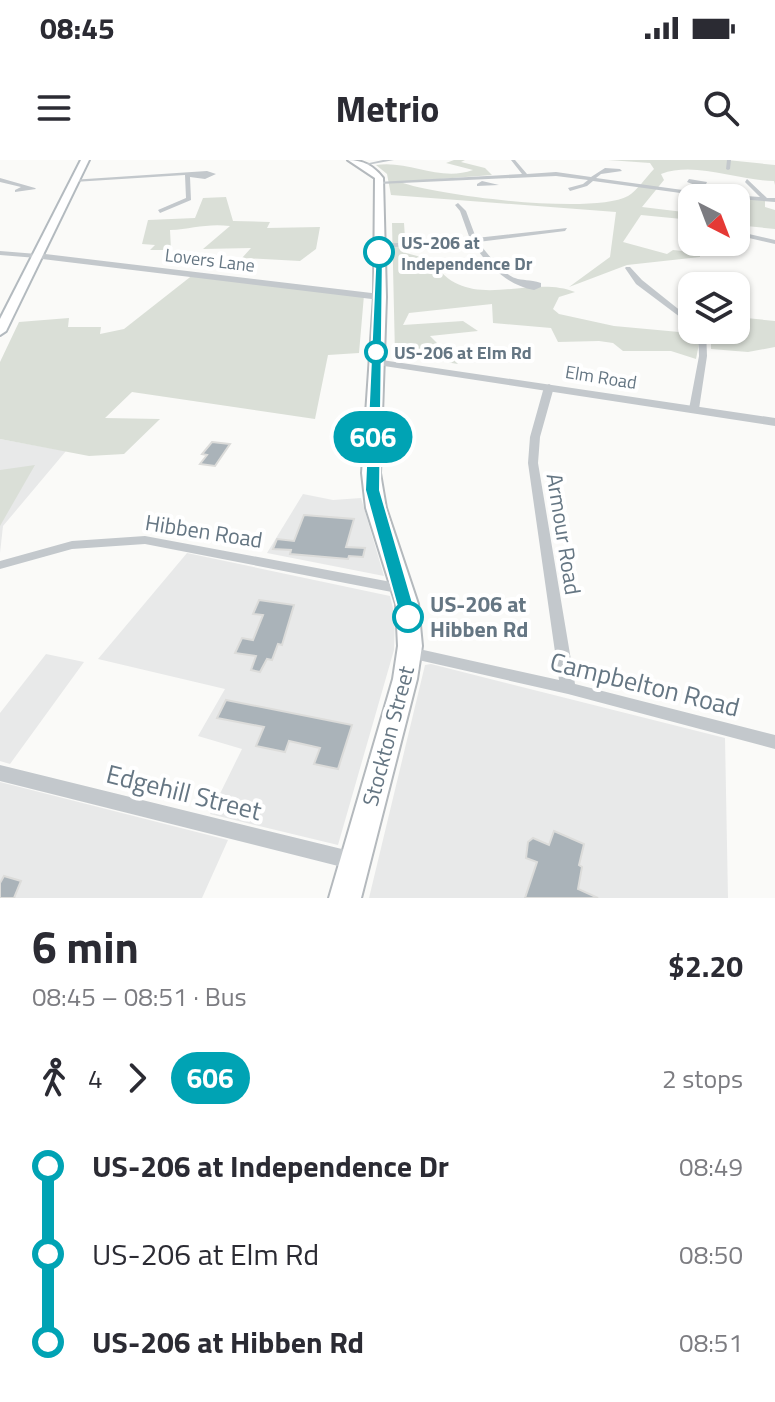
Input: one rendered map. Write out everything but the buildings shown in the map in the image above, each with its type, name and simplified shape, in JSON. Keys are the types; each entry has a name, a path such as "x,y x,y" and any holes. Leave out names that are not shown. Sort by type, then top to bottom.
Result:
{"highway":[{"path":"352,160 376,173 380,182"},
{"name":"Stockton Street","path":"345,898 410,653 409,622 402,589 373,490 375,362 380,297 380,182"}],"main road":[{"path":"0,331 85,160"}],"street":[{"path":"362,165 392,160"},
{"path":"728,169 729,160"},
{"path":"513,161 525,174"},
{"path":"380,182 525,174 597,175 678,194"},
{"path":"74,180 187,175 189,199 160,211"},
{"path":"570,189 585,185 597,175"},
{"path":"474,177 484,183"},
{"path":"0,180 24,188"},
{"path":"747,181 766,200"},
{"path":"750,200 775,200"},
{"path":"458,205 463,209 474,241 515,281"},
{"path":"379,246 474,241 565,229"},
{"path":"750,236 775,242"},
{"path":"0,253 37,256"},
{"name":"Lovers Lane","path":"37,256 380,297"},
{"path":"628,268 639,282 678,313"},
{"path":"694,409 705,344"},
{"name":"Elm Road","path":"375,362 775,422"},
{"name":"Armour Road","path":"549,387 535,437 533,463 568,688"},
{"name":"Hibben Road","path":"0,565 72,545 145,540 402,589"},
{"name":"Campbelton Road","path":"410,653 568,688 775,742"},
{"name":"Edgehill Street","path":"0,773 355,861"}],"shaded area":[{"path":"465,160 461,162 485,168 492,175 400,182 480,198 583,204 628,196 654,169 650,163 608,160 727,160 775,165 775,185 774,181 703,171 661,174 664,180 642,207 678,211 678,219 641,215 623,242 667,254 673,250 678,251 678,256 700,257 627,265 569,287 610,257 616,212 391,195 387,174 376,165 401,165 448,174 473,170 446,163"},
{"path":"226,197 233,221 270,222 267,228 320,227 316,249 300,261 242,258 251,248 203,249 230,226 222,225 170,230 171,250 150,250 155,245 142,244 148,220 195,218 203,198"},
{"path":"750,198 765,199 765,207 775,210 775,229 750,226"},
{"path":"392,223 404,223 406,253 432,260 446,277 462,286 480,290 557,287 575,292 559,297 553,309 559,314 614,326 678,332 678,344 699,344 696,359 671,351 623,351 613,343 599,341 558,342 551,328 493,323 492,304 409,313 403,325 463,321 478,331 430,336 458,364 395,354"},
{"path":"194,274 364,295 359,353 328,355 315,419 132,392 105,418 160,419 124,454 89,456 0,439 0,362 19,322 69,318 68,327 101,327 100,334 124,329"},
{"path":"750,318 775,321 775,347 748,352 711,349 711,344 750,344"},
{"path":"0,439 66,451 3,526 0,553"},
{"path":"35,465 0,526 0,470"},
{"path":"303,494 333,500 361,498 384,576 267,553"},
{"path":"187,553 390,596 395,617 394,650 338,845 210,814 242,749 198,736 225,689 98,659"},
{"path":"46,654 84,662 10,764 0,761 0,713"},
{"path":"425,665 725,738 728,898 369,898"},
{"path":"0,782 228,840 202,898 0,898"}],"bus line":[{"name":"606","path":"379,252 371,473 376,508 407,604 408,617"}],"place":[{"name":"US-206 at Independence Dr","path":"379,252"},
{"name":"US-206 at Elm Rd","path":"376,352"},
{"name":"US-206 at Hibben Rd","path":"408,617"}]}
